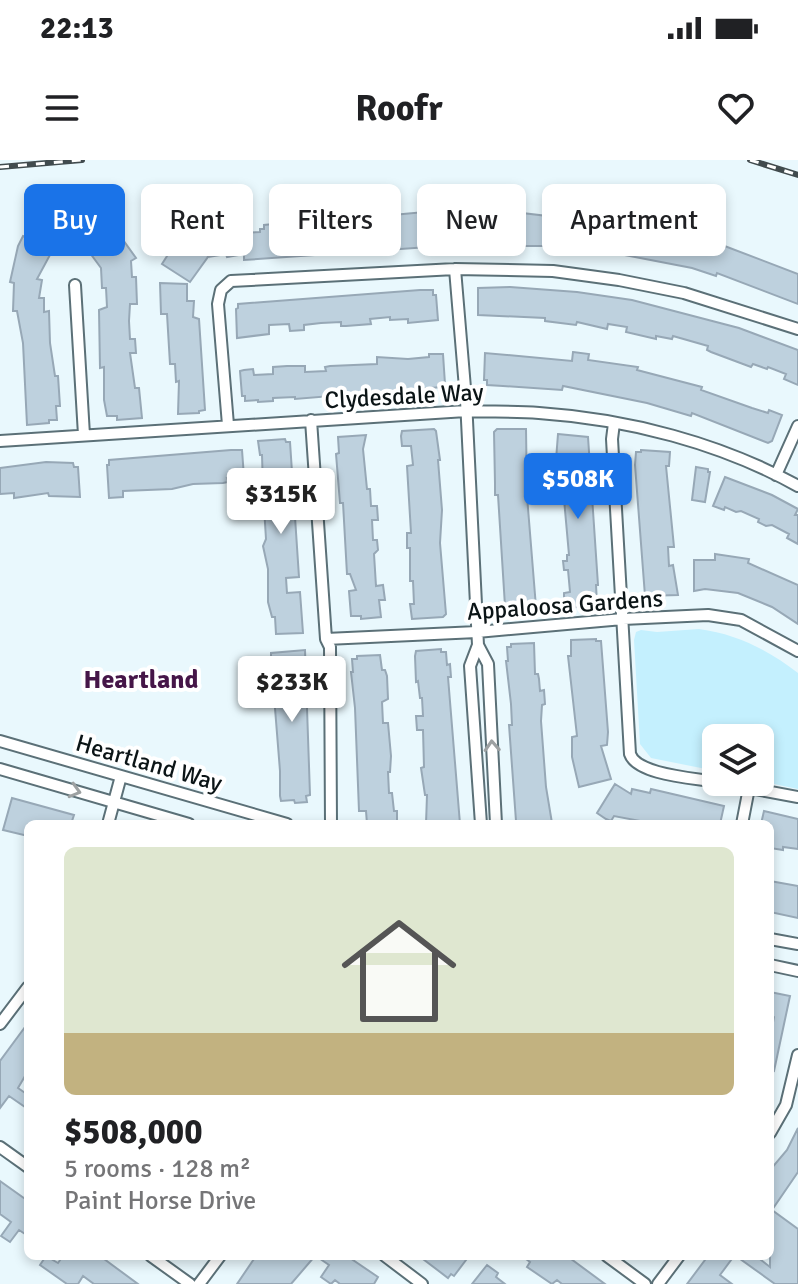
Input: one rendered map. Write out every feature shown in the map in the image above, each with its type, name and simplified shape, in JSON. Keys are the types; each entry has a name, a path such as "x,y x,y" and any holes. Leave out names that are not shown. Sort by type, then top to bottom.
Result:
{"street":[{"path":"228,425 218,304 221,290 231,281 455,269 553,271 684,293 798,329"},
{"path":"455,269 477,632 478,645 488,664 496,820"},
{"path":"75,285 84,435"},
{"name":"Clydesdale Way","path":"0,441 466,411 539,413 614,423 700,445 798,486"},
{"path":"311,420 326,639 330,647 331,820"},
{"path":"614,423 612,439 632,760 643,768 702,779"},
{"path":"776,475 798,426"},
{"name":"Appaloosa Gardens","path":"326,639 477,632 708,615 741,620 798,651"},
{"path":"478,645 470,666 481,820"},
{"name":"Heartland Way","path":"0,741 273,820"},
{"name":"Heartland Way","path":"0,769 175,820"},
{"path":"109,820 121,776"},
{"path":"774,793 798,797"},
{"path":"743,820 747,796"},
{"path":"774,940 798,944"},
{"path":"774,966 798,971"},
{"path":"0,1024 24,992"},
{"path":"774,1125 786,1105 798,1055"},
{"path":"0,1147 24,1164"},
{"path":"157,1260 190,1284"},
{"path":"199,1284 217,1260"},
{"path":"390,1260 422,1284"},
{"path":"612,1260 645,1284"},
{"path":"658,1284 676,1260"}],"shaded area":[{"path":"699,629 726,635 752,644 798,673 798,789 774,784 774,724 702,724 702,768 651,758 640,744 634,640 636,632 641,630"}],"building":[{"path":"417,213 417,248 401,249 401,214"},
{"path":"526,213 542,215 542,246 526,246"},
{"path":"269,224 269,256 301,256 244,260 244,256 253,256 253,232 260,232 264,225"},
{"path":"23,236 24,256 49,256 37,279 42,280 39,298 44,298 44,312 49,311 50,343 55,376 58,376 60,406 56,406 57,420 49,420 49,423 27,425 23,343 17,311 13,311 14,283 10,282"},
{"path":"125,243 136,258 131,261 132,277 136,277 137,304 130,304 129,321 130,339 135,339 136,353 130,353 135,388 139,388 142,418 117,420 117,416 107,416 104,367 100,368 99,310 107,307 101,268 92,256 125,256"},
{"path":"726,247 798,274 798,304 717,273 716,276 630,256 726,256"},
{"path":"167,256 214,256 208,257 190,282 162,264"},
{"path":"160,283 187,284 187,301 194,301 193,317 199,319 205,410 199,413 178,414 179,381 176,382 175,364 170,364 167,314 161,314"},
{"path":"510,287 632,300 739,328 798,350 798,385 784,379 786,374 753,364 751,367 711,352 707,350 708,346 673,336 672,339 656,336 656,339 626,332 627,327 608,324 607,329 577,322 576,325 545,321 545,318 478,315 478,288"},
{"path":"433,290 433,295 436,295 438,320 408,323 408,319 390,320 390,317 370,319 371,324 341,326 341,322 321,323 304,325 304,330 290,331 289,324 269,325 269,334 237,338 238,304"},
{"path":"573,352 589,354 588,360 638,367 637,370 702,387 701,390 752,408 782,415 772,441 768,443 692,413 691,416 647,403 563,386 562,390 487,385 487,380 484,380 485,353 572,361"},
{"path":"429,354 443,354 445,384 442,387 295,399 273,398 273,401 258,402 245,401 245,396 242,396 240,371 244,370 253,369 254,375 273,374 273,367 287,366 305,366 305,372 326,371 325,367 330,366 377,364 377,357 408,359 429,357"},
{"path":"434,429 440,460 440,543 446,614 443,617 412,619 413,581 410,581 410,548 407,548 407,533 411,533 407,466 413,465 411,446 402,446 401,436 402,431"},
{"path":"497,429 526,429 527,496 536,607 510,609 510,606 505,606 498,495 495,495 494,432"},
{"path":"558,434 588,437 598,585 597,603 592,603 592,606 564,608 564,593 570,592 568,570 564,570 563,561 567,561 569,555 564,499 559,486 564,485 562,465 557,465 556,460"},
{"path":"366,435 363,449 367,489 370,489 371,506 377,506 378,520 372,520 373,540 377,540 378,550 374,554 376,586 383,585 385,600 379,600 381,617 361,619 361,616 351,616 349,591 356,590 350,574 347,574 343,503 340,503 336,454 339,453 338,437"},
{"path":"285,439 290,442 299,577 286,578 287,593 300,592 303,633 276,634 275,617 272,617 268,602 268,569 263,546 266,539 264,507 268,506 267,487 263,488 262,455 258,441"},
{"path":"242,450 244,477 227,478 228,482 223,483 193,484 172,489 123,491 123,497 109,498 109,460"},
{"path":"636,452 670,452 669,466 666,466 674,547 668,547 669,566 673,565 678,595 645,596 635,465"},
{"path":"46,462 73,463 74,467 78,467 80,497 49,496 48,493 14,498 14,493 0,494 0,468"},
{"path":"696,467 710,472 705,502 692,500"},
{"path":"725,477 798,509 795,515 798,515 798,544 787,538 789,534 758,522 759,519 741,511 713,506"},
{"path":"715,554 749,559 748,563 798,585 798,624 772,607 738,593 705,589 694,591 694,560 715,560"},
{"path":"571,640 601,641 608,732 607,745 601,746 611,779 579,787 572,757 572,737 577,736 568,656 571,656"},
{"path":"534,643 535,674 538,674 540,691 544,690 541,721 552,820 516,820 506,661 507,647"},
{"path":"441,649 441,652 446,652 447,665 450,664 451,677 448,677 460,820 426,820 427,795 421,768 424,767 423,730 417,730 416,716 423,716 422,698 416,682 416,651"},
{"path":"305,650 310,795 306,796 307,802 295,803 294,800 281,801 280,796 271,653"},
{"path":"380,655 382,670 387,676 388,699 382,702 383,723 388,723 391,756 389,793 392,793 397,820 367,820 366,811 359,811 351,672 352,659 357,659 357,656"},
{"path":"615,784 631,794 632,789 650,793 651,789 724,806 721,820 635,820 614,816 608,820 597,813"},
{"path":"12,798 74,815 72,820 24,820 24,835 3,830"},
{"path":"764,811 798,819 798,849 774,849 774,820 762,820"},
{"path":"774,882 798,886 798,918 774,913"},
{"path":"774,993 790,996 774,1071"},
{"path":"24,1028 24,1078 18,1088 24,1092 24,1106 9,1096 0,1108 0,1061"},
{"path":"798,1128 798,1172 774,1207 774,1165 787,1150"},
{"path":"0,1181 24,1198 24,1233 19,1230 10,1242 1,1236 11,1222 0,1214"},
{"path":"774,1211 798,1229 798,1284 775,1284 742,1260 761,1260 770,1267 770,1260 774,1260"},
{"path":"43,1260 58,1263 60,1260 105,1260 138,1284 94,1284 83,1276 78,1284 67,1284 40,1265"},
{"path":"253,1260 312,1260 291,1284 237,1284"},
{"path":"322,1260 353,1260 378,1277 374,1284 340,1284 335,1280 331,1284 321,1277 329,1265"},
{"path":"424,1260 466,1260 454,1276 451,1274 448,1278"},
{"path":"527,1260 572,1260 605,1284 562,1284 557,1280 552,1284 527,1267 530,1262"},
{"path":"705,1260 731,1260 720,1275 732,1284 687,1284"},
{"path":"487,1265 498,1273 496,1277 505,1284 472,1284"}],"railway":[{"path":"0,167 82,160"},
{"path":"750,160 798,175"}],"district":[{"name":"Heartland","path":"141,679"}]}
